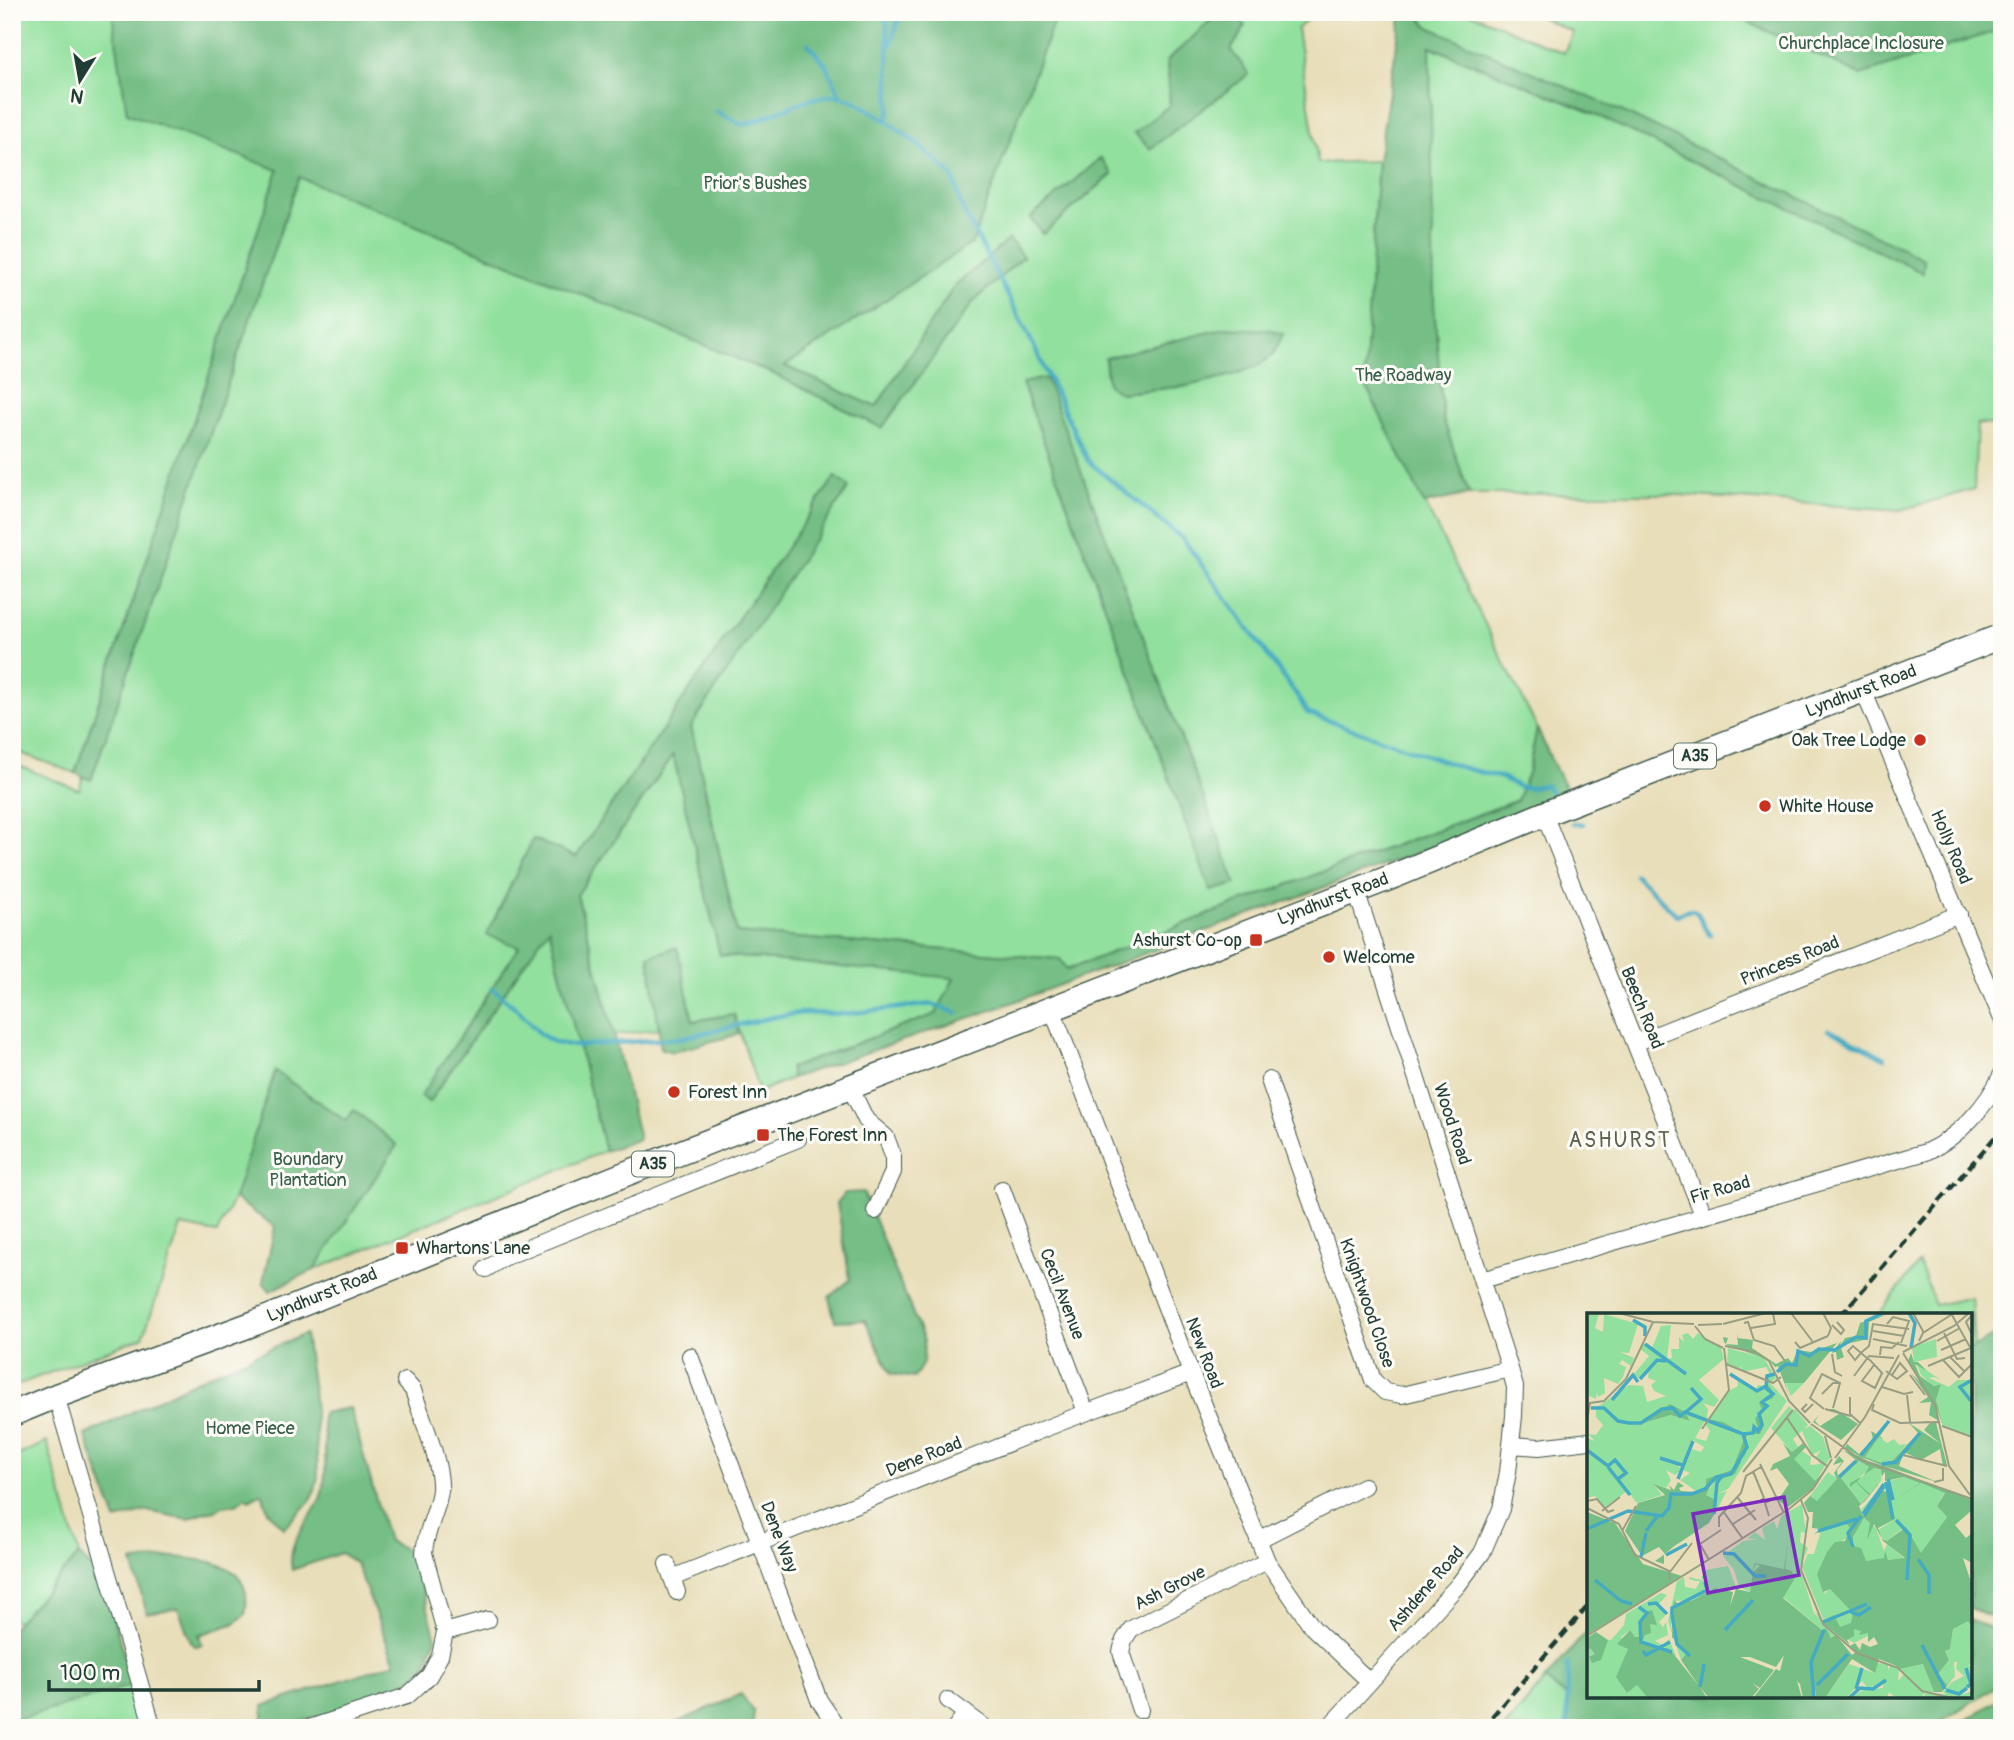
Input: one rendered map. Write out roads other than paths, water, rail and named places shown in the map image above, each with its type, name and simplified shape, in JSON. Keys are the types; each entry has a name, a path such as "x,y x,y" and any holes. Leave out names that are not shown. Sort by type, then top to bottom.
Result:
{"main road":[{"name":"Lyndhurst Road","path":"56,1396 255,1323 625,1174 2002,636"},
{"name":"A35","path":"12,1414 56,1396"}],"street":[{"name":"Holly Road","path":"1864,690 2002,1019"},
{"name":"Beech Road","path":"1544,814 1703,1215"},
{"name":"Wood Road","path":"1356,890 1510,1369"},
{"name":"Princess Road","path":"1635,1044 1959,914"},
{"name":"New Road","path":"1052,1009 1266,1561 1313,1628 1370,1682"},
{"name":"Fir Road","path":"1482,1280 1926,1152 1942,1145 1963,1128 2002,1074"},
{"name":"Knightwood Close","path":"1269,1080 1269,1103 1373,1380 1385,1392 1402,1395 1510,1369"},
{"path":"850,1087 866,1120 886,1137 893,1156 894,1172 875,1210"},
{"path":"485,1269 505,1257 798,1139"},
{"path":"625,1174 637,1204"},
{"name":"Cecil Avenue","path":"1002,1189 1086,1412"},
{"name":"Dene Way","path":"690,1356 819,1700 838,1728"},
{"name":"Ashdene Road","path":"1328,1728 1458,1585 1482,1553 1501,1509 1512,1445 1515,1387 1510,1369"},
{"name":"Dene Road","path":"672,1578 1086,1412 1191,1373"},
{"path":"309,1728 407,1696 429,1676 440,1656 445,1632 424,1553 440,1492 439,1473 413,1390 404,1381"},
{"path":"56,1396 153,1728"},
{"path":"1512,1445 1539,1447 1587,1441"},
{"path":"1258,1540 1364,1486"},
{"name":"Ash Grove","path":"1140,1710 1121,1652 1131,1629 1266,1561"},
{"path":"445,1632 488,1620"},
{"path":"948,1700 983,1726"},
{"path":"955,1728 966,1713"}],"waterway":[{"path":"886,12 888,46"},
{"path":"887,120 890,109 888,52 901,12"},
{"path":"808,44 826,65 840,95"},
{"path":"716,111 743,125 819,97 840,96 866,108 917,144 953,178 960,204 1028,334 1088,461 1183,539 1307,713 1460,767 1503,778 1519,787 1545,785 1551,792"},
{"path":"1573,823 1583,824"},
{"path":"1635,875 1677,915 1696,911 1710,935"},
{"path":"493,989 540,1034 555,1043 577,1046 680,1038 801,1013 844,1014 933,1004 957,1013"},
{"path":"1829,1029 1885,1058"},
{"path":"1567,1728 1568,1664"}],"railway":[{"path":"1843,1313 2002,1129"},
{"path":"1482,1728 1587,1607"}],"place":[{"name":"Oak Tree Lodge","path":"1920,740"},
{"name":"White House","path":"1765,806"},
{"name":"Ashurst Co-op","path":"1256,940"},
{"name":"Welcome","path":"1329,957"},
{"name":"Forest Inn","path":"674,1092"},
{"name":"The Forest Inn","path":"763,1135"},
{"name":"Whartons Lane","path":"402,1248"}],"district":[{"name":"ASHURST","path":"1620,1140"}],"park label":[{"name":"Churchplace Inclosure","path":"1861,43"},
{"name":"Prior's Bushes","path":"755,183"},
{"name":"The Roadway","path":"1403,375"},
{"name":"Boundary Plantation","path":"308,1169"},
{"name":"Home Piece","path":"250,1428"}]}
